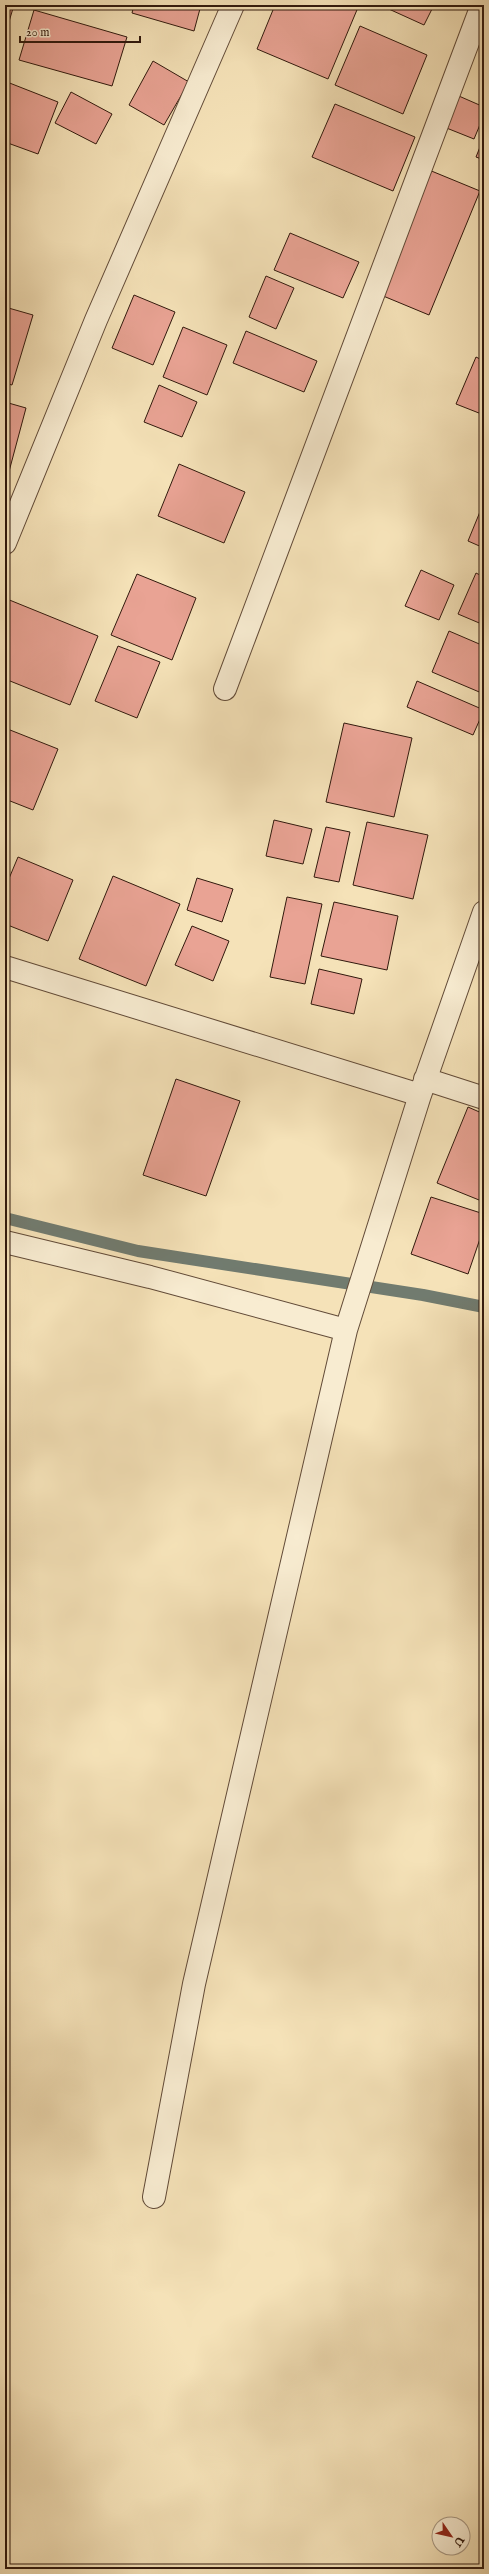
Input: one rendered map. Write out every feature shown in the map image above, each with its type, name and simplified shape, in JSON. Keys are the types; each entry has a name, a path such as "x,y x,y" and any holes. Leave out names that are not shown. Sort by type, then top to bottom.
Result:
{"street":[{"path":"5,543 96,320 233,5"},
{"path":"225,688 482,5"},
{"path":"154,2197 194,1984 346,1330 422,1087 484,912"},
{"path":"5,967 422,1087 484,1098"},
{"path":"5,1242 150,1277 346,1330"}],"building":[{"path":"5,5 14,5 5,35"},
{"path":"134,5 201,5 194,31 132,13"},
{"path":"275,5 359,5 328,79 257,49"},
{"path":"380,5 434,5 424,25"},
{"path":"34,10 127,37 112,86 19,60"},
{"path":"360,26 427,55 403,114 335,85"},
{"path":"153,61 189,82 164,125 129,105"},
{"path":"7,82 58,102 38,154 5,142"},
{"path":"71,92 112,114 96,144 55,123"},
{"path":"452,93 484,107 484,115 474,139 439,125"},
{"path":"335,104 415,137 393,191 312,157"},
{"path":"484,137 484,160 476,157"},
{"path":"429,170 480,191 429,315 376,293"},
{"path":"290,233 359,262 343,298 274,270"},
{"path":"266,276 294,288 276,329 249,317"},
{"path":"134,295 175,312 153,365 112,348"},
{"path":"5,307 33,315 12,385 5,383"},
{"path":"183,327 227,345 207,395 163,377"},
{"path":"246,331 317,361 304,392 233,363"},
{"path":"476,357 484,361 484,415 456,404"},
{"path":"159,385 197,402 182,437 144,422"},
{"path":"5,402 26,408 7,479 5,478"},
{"path":"179,464 245,492 224,543 158,516"},
{"path":"484,502 484,548 468,541"},
{"path":"421,570 454,585 439,620 405,606"},
{"path":"476,573 484,577 484,625 458,614"},
{"path":"137,574 196,598 172,660 111,635"},
{"path":"7,599 98,636 70,705 5,679"},
{"path":"449,631 484,646 484,694 432,672"},
{"path":"118,646 160,662 137,718 95,701"},
{"path":"417,681 484,710 473,735 407,707"},
{"path":"344,723 412,738 394,817 326,802"},
{"path":"5,728 58,749 33,810 5,799"},
{"path":"274,820 312,829 303,864 266,856"},
{"path":"367,822 428,835 413,899 353,885"},
{"path":"326,827 350,832 339,882 314,877"},
{"path":"18,857 73,880 48,941 5,924 5,888"},
{"path":"113,876 180,904 146,986 79,959"},
{"path":"197,878 233,889 222,922 187,910"},
{"path":"287,897 322,904 305,984 270,977"},
{"path":"334,902 398,916 387,970 321,956"},
{"path":"192,926 229,941 213,981 175,965"},
{"path":"319,969 362,979 354,1014 311,1004"},
{"path":"176,1079 240,1101 206,1196 143,1175"},
{"path":"468,1107 484,1114 484,1202 437,1183"},
{"path":"431,1197 484,1214 484,1227 468,1274 411,1254"}],"waterway":[{"path":"5,1218 138,1251 423,1295 484,1307"}]}
